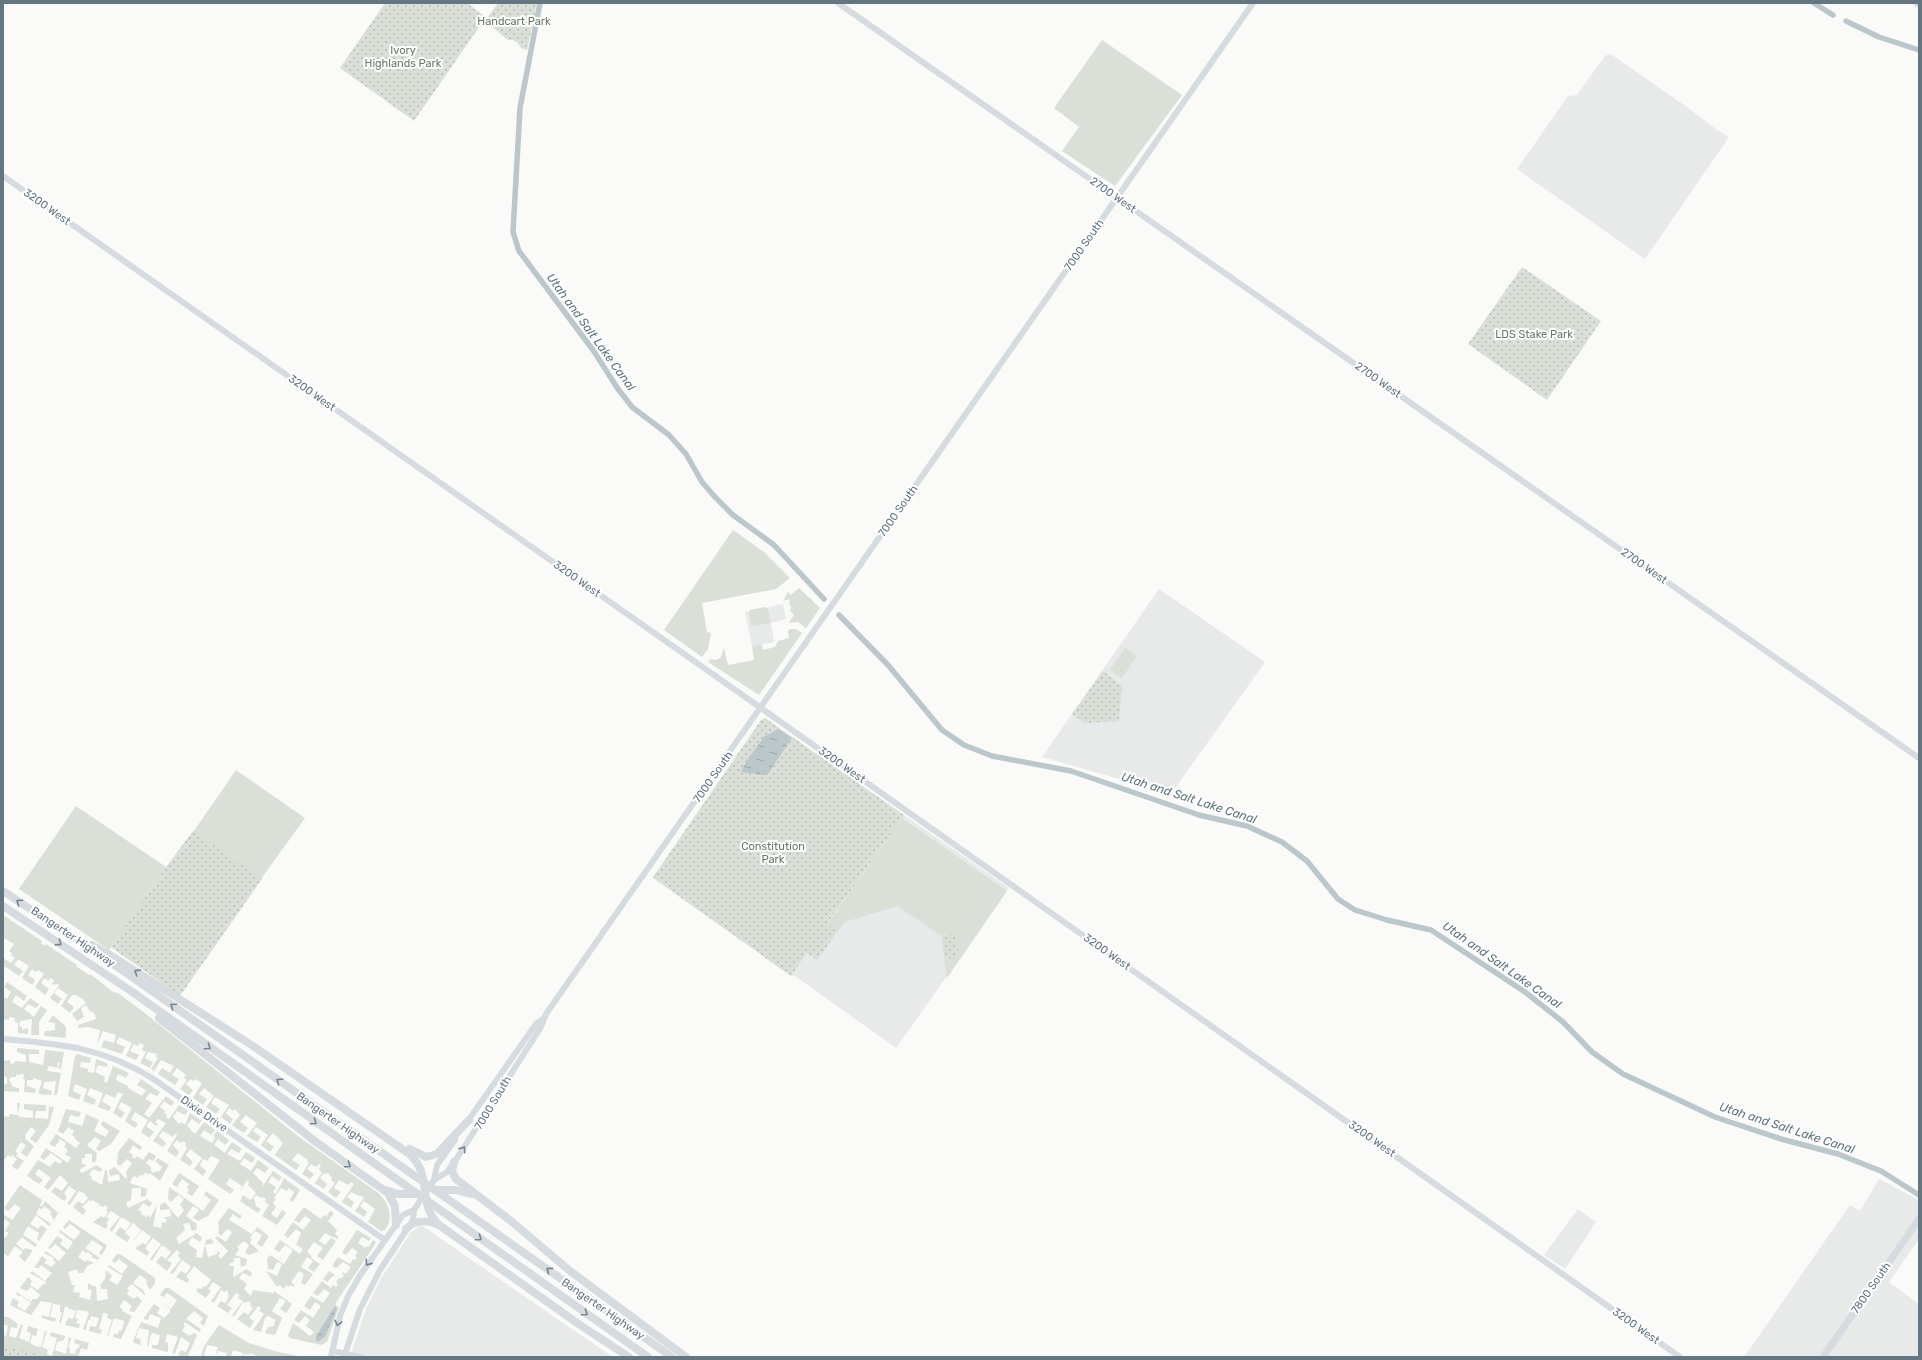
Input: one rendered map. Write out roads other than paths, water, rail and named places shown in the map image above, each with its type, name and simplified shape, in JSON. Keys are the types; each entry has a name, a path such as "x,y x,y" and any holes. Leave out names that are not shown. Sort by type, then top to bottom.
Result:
{"highway":[{"name":"Bangerter Highway","path":"3,890 404,1167 672,1357"},
{"name":"Bangerter Highway","path":"3,906 131,991 648,1357"},
{"path":"74,938 110,955 221,1025 391,1141 418,1162 422,1171 426,1202 431,1215 443,1228 580,1325 629,1357"},
{"path":"131,991 150,1010 216,1064 316,1142 382,1188 394,1202 396,1225"},
{"path":"391,1141 422,1156 432,1156 442,1150 468,1120"},
{"path":"454,1162 452,1171 456,1179 511,1221 570,1271 686,1357"},
{"path":"382,1188 398,1194 456,1190 479,1197"},
{"path":"406,1229 414,1223 422,1221 443,1228"}],"main road":[{"name":"2700 West","path":"838,3 1919,758"},
{"name":"7000 South","path":"345,1355 355,1321 368,1291 385,1260 413,1220 414,1210 434,1180 437,1165 536,1024 543,1019 1253,3"},
{"name":"3200 West","path":"3,176 761,708 1680,1357"},
{"name":"7000 South","path":"434,1180 447,1172 454,1162 541,1027 543,1019"},
{"name":"Dixie Drive","path":"3,1039 77,1047 104,1054 133,1067 159,1082 385,1240"},
{"name":"7000 South","path":"332,1354 340,1316 348,1296 403,1215 414,1210"},
{"name":"7800 South","path":"1823,1357 1919,1219"},
{"path":"332,1354 361,1357"}],"water":[{"path":"778,729 792,738 767,775 741,772 747,760 764,737"},
{"path":"335,1306 337,1309 325,1337 318,1342 316,1340 316,1336"}],"waterway":[{"name":"Utah and Salt Lake Canal","path":"540,3 520,108 513,232 519,251 593,350 618,389 632,407 669,435 686,454 702,482 714,496 733,515 774,545 824,599"},
{"path":"1814,3 1833,15"},
{"path":"1846,21 1879,37 1919,50"},
{"name":"Utah and Salt Lake Canal","path":"839,615 888,665 942,730 964,745 992,756 1071,771 1199,815 1247,826 1282,842 1307,861 1338,899 1355,910 1387,920 1431,930 1525,992 1563,1022 1592,1052 1623,1074 1715,1117 1781,1139 1838,1154 1881,1171 1919,1195"}],"park label":[{"name":"Handcart Park","path":"514,21"},
{"name":"Ivory Highlands Park","path":"403,56"},
{"name":"LDS Stake Park","path":"1534,334"},
{"name":"Constitution Park","path":"773,852"}]}
